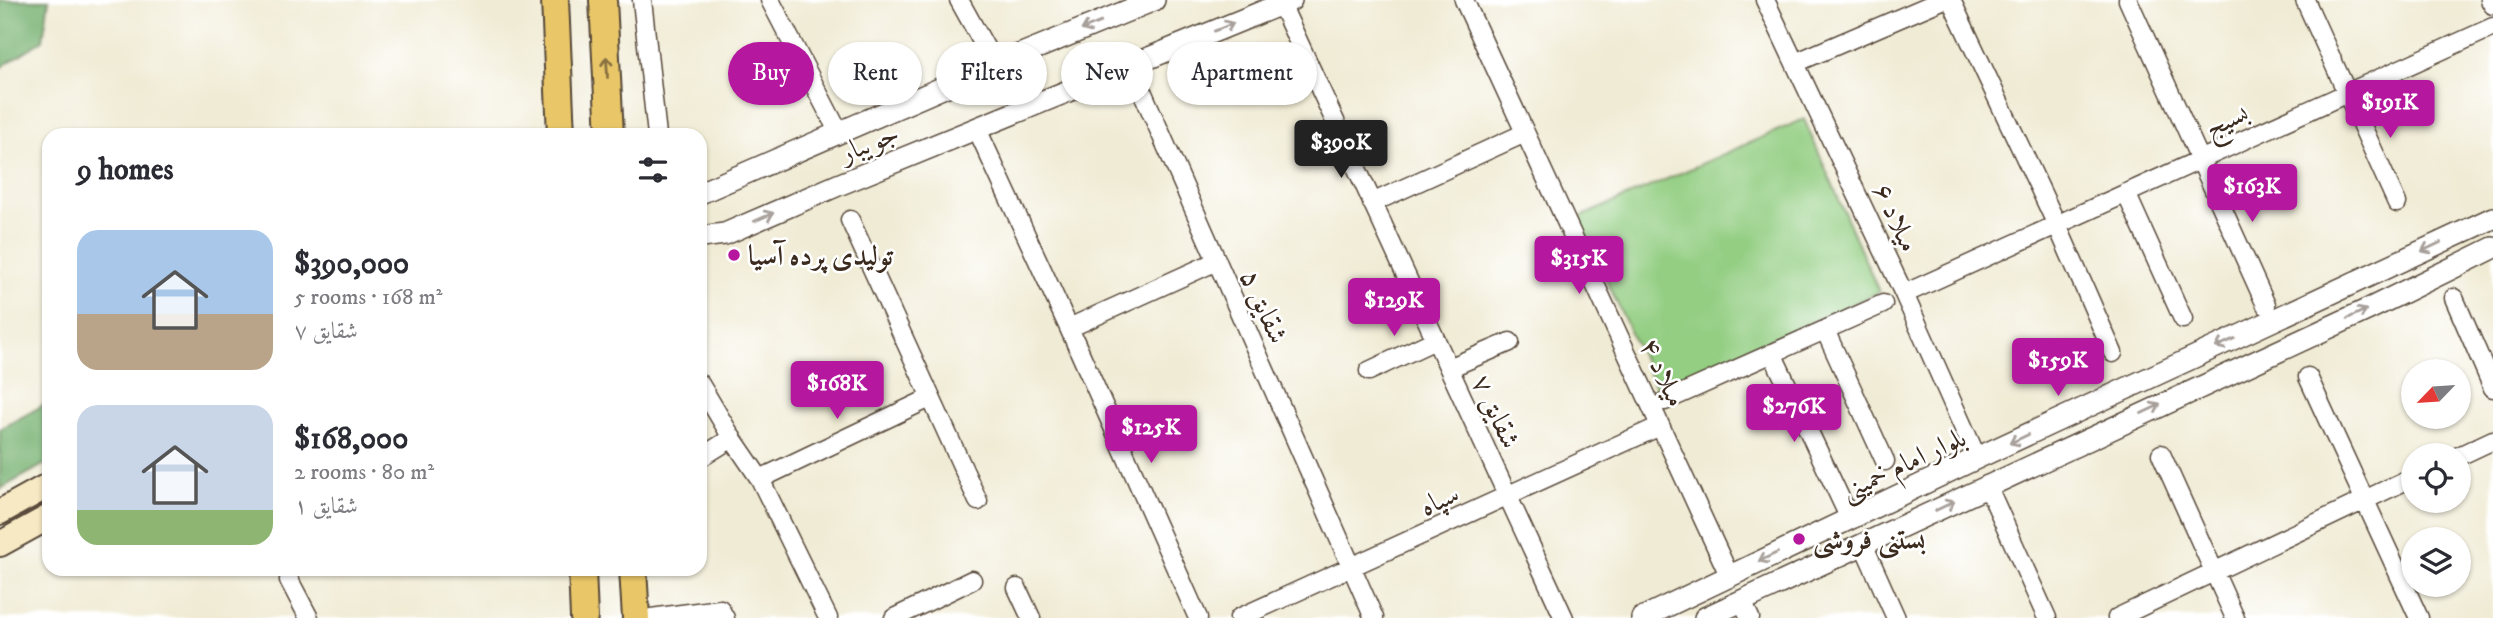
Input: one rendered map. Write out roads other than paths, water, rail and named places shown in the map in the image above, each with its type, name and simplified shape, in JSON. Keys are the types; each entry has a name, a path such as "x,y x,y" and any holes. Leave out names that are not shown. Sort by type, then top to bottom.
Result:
{"main road":[{"path":"555,0 560,128"},
{"path":"603,0 610,128"},
{"path":"0,512 42,489"},
{"path":"0,544 42,521"},
{"path":"582,576 584,618"},
{"path":"633,576 636,618"}],"street":[{"path":"642,0 656,128"},
{"path":"770,0 839,134"},
{"path":"959,0 982,42"},
{"name":"جویبار","path":"1047,43 1152,0"},
{"name":"میلاد ۴","path":"1464,0 1729,575"},
{"name":"میلاد ۶","path":"1765,0 1904,294 1977,458"},
{"path":"1794,63 1941,0"},
{"path":"1951,0 2057,225 2113,354"},
{"path":"2128,0 2266,305"},
{"path":"2305,0 2397,203"},
{"path":"2490,0 2493,5"},
{"name":"جویبار","path":"1153,57 1286,2"},
{"name":"شقایق ۷","path":"1286,2 1372,203 1564,618"},
{"name":"بسیج","path":"1904,294 2493,27"},
{"name":"جویبار","path":"707,190 936,91"},
{"name":"جویبار","path":"707,236 724,234 1061,95"},
{"name":"شقایق ۵","path":"1149,105 1374,618"},
{"path":"977,129 1198,618"},
{"path":"1372,203 1525,133"},
{"path":"2126,193 2183,319"},
{"name":"بلوار امام خمینی","path":"1642,618 1977,458 2493,218"},
{"path":"850,220 978,501"},
{"path":"707,245 724,234"},
{"name":"بلوار امام خمینی","path":"1705,618 1746,610 1863,544 2369,309 2493,248"},
{"path":"1069,328 1217,261"},
{"path":"2455,298 2493,388"},
{"path":"1665,401 1883,304"},
{"path":"1825,330 1885,461"},
{"path":"1369,371 1435,340"},
{"path":"1448,368 1510,342"},
{"path":"1772,353 1850,519"},
{"path":"2308,377 2418,618"},
{"path":"707,396 760,479 828,618"},
{"path":"760,479 930,398"},
{"name":"سپاه","path":"1238,618 1660,426"},
{"path":"707,454 732,438"},
{"path":"2471,450 2493,440"},
{"path":"2161,454 2235,618"},
{"path":"1977,458 2047,618"},
{"path":"2117,618 2401,483"},
{"path":"1863,544 1896,618"},
{"path":"1729,575 1746,610"},
{"path":"289,580 309,618"},
{"path":"894,618 972,580"},
{"path":"1017,588 1031,618"},
{"path":"651,618 720,609 725,618"}],"place":[{"name":"تولیدی پرده آسیا","path":"734,255"},
{"name":"بستنی فروشی","path":"1799,539"}]}
